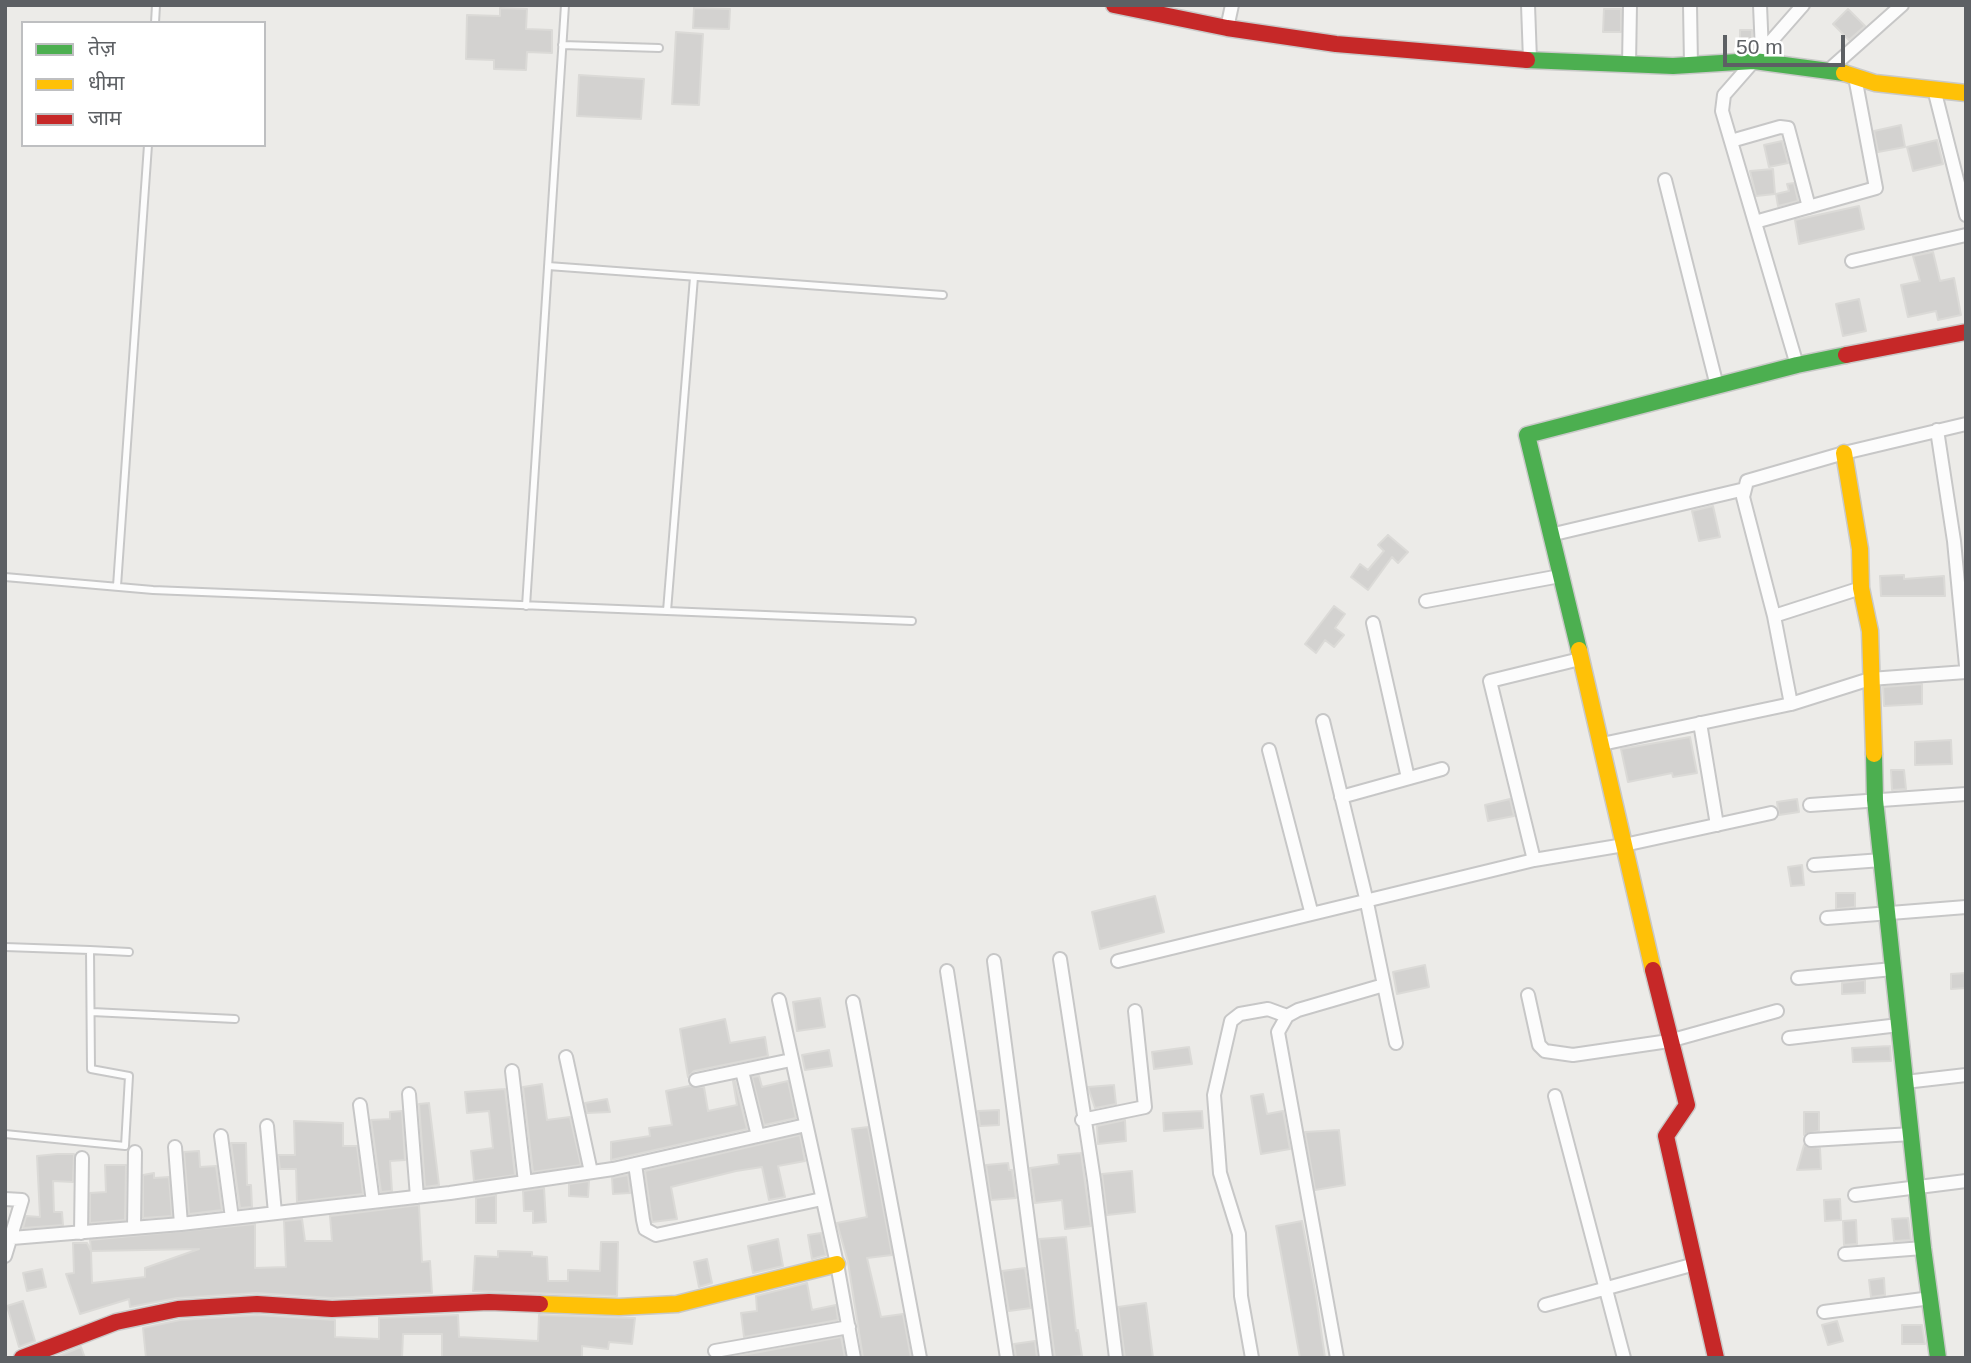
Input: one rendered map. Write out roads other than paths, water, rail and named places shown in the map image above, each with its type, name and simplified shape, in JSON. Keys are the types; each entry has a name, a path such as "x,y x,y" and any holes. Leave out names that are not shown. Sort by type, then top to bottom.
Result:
{"street":[{"path":"1114,5 1184,12 1227,28 1336,44 1629,65 1691,65 1758,56 1830,69 1875,83 1966,93"},
{"path":"1227,28 1232,5"},
{"path":"1528,5 1530,60"},
{"path":"1629,65 1630,5"},
{"path":"1689,5 1691,65"},
{"path":"1758,56 1760,5"},
{"path":"1797,365 1722,111 1724,95 1803,5"},
{"path":"1830,69 1902,5"},
{"path":"1755,222 1876,188 1855,77"},
{"path":"1934,89 1966,215"},
{"path":"1731,141 1780,127 1788,128 1809,207"},
{"path":"1665,180 1717,386"},
{"path":"1852,261 1966,235"},
{"path":"1716,1358 1666,1136 1688,1105 1670,1041 1527,435 1797,365 1966,332"},
{"path":"1791,704 1773,616 1742,497 1746,481 1844,453 1966,424"},
{"path":"1937,430 1954,541 1966,666"},
{"path":"1844,453 1860,549 1861,588 1870,631 1875,800 1923,1248 1938,1358"},
{"path":"1550,535 1745,489"},
{"path":"1426,601 1560,576"},
{"path":"1773,616 1861,588"},
{"path":"1373,623 1408,778"},
{"path":"1534,860 1490,681 1580,659"},
{"path":"1602,744 1791,704 1870,680 1966,672"},
{"path":"1322,721 1366,898 1396,1043"},
{"path":"1700,723 1717,825"},
{"path":"1269,750 1311,911"},
{"path":"1341,797 1442,769"},
{"path":"1810,805 1966,794"},
{"path":"1118,961 1366,898 1534,860 1624,845 1771,813"},
{"path":"1814,865 1882,860"},
{"path":"1827,918 1966,907"},
{"path":"1060,960 1082,1120 1094,1180 1116,1358"},
{"path":"994,961 1046,1358"},
{"path":"1798,978 1893,969"},
{"path":"947,971 1007,1358"},
{"path":"1252,1358 1241,1296 1238,1234 1220,1173 1214,1095 1230,1021 1240,1014 1268,1009 1287,1016 1384,985"},
{"path":"1528,995 1536,1037 1545,1051 1573,1055 1670,1041 1777,1011"},
{"path":"779,1000 837,1264 854,1358"},
{"path":"853,1002 920,1358"},
{"path":"1082,1120 1145,1107 1135,1011"},
{"path":"1287,1016 1278,1032 1337,1358"},
{"path":"1789,1038 1899,1025"},
{"path":"566,1057 591,1172"},
{"path":"696,1080 791,1060"},
{"path":"742,1070 758,1136"},
{"path":"512,1071 525,1182"},
{"path":"1905,1082 1966,1075"},
{"path":"409,1094 417,1197"},
{"path":"1555,1097 1624,1358"},
{"path":"360,1105 373,1202"},
{"path":"12,1238 181,1224 525,1182 635,1164 806,1125"},
{"path":"267,1126 275,1213"},
{"path":"1811,1140 1912,1134"},
{"path":"222,1136 232,1218"},
{"path":"176,1147 181,1224"},
{"path":"134,1228 135,1152"},
{"path":"81,1233 82,1158"},
{"path":"635,1164 645,1229 656,1235 822,1199"},
{"path":"1855,1195 1966,1181"},
{"path":"5,1199 22,1200 5,1256"},
{"path":"1845,1254 1923,1248"},
{"path":"22,1358 116,1322 178,1309 257,1304 332,1308 489,1302 619,1307 677,1304 837,1264"},
{"path":"1545,1305 1695,1264"},
{"path":"1824,1312 1931,1298"},
{"path":"715,1351 849,1327"}],"lane":[{"path":"526,606 565,5"},
{"path":"562,45 659,48"},
{"path":"117,586 148,147"},
{"path":"548,267 943,295"},
{"path":"667,611 694,277"},
{"path":"5,577 153,590 912,621"},
{"path":"5,947 129,952"},
{"path":"5,1134 125,1146 129,1076 91,1069 90,950"},
{"path":"92,1012 235,1019"}]}
